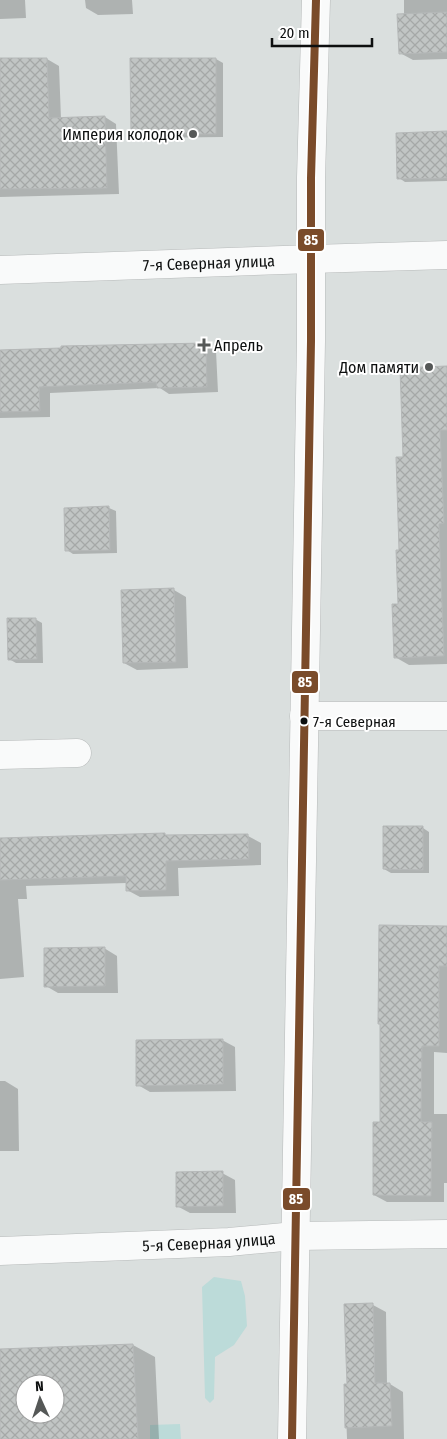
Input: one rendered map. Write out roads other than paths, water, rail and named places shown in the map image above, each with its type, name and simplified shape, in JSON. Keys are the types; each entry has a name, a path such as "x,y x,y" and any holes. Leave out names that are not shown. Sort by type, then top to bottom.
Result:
{"main road":[{"path":"292,1439 311,341 311,178 316,0"},
{"name":"7-я Северная улица","path":"0,270 447,255"},
{"path":"304,716 447,716"},
{"path":"0,755 76,754"},
{"name":"5-я Северная улица","path":"0,1252 229,1242 295,1236 447,1234"}],"place":[{"name":"Империя колодок","path":"193,134"},
{"name":"Апрель","path":"204,345"},
{"name":"Дом памяти","path":"429,367"},
{"name":"7-я Северная","path":"304,721"}]}
